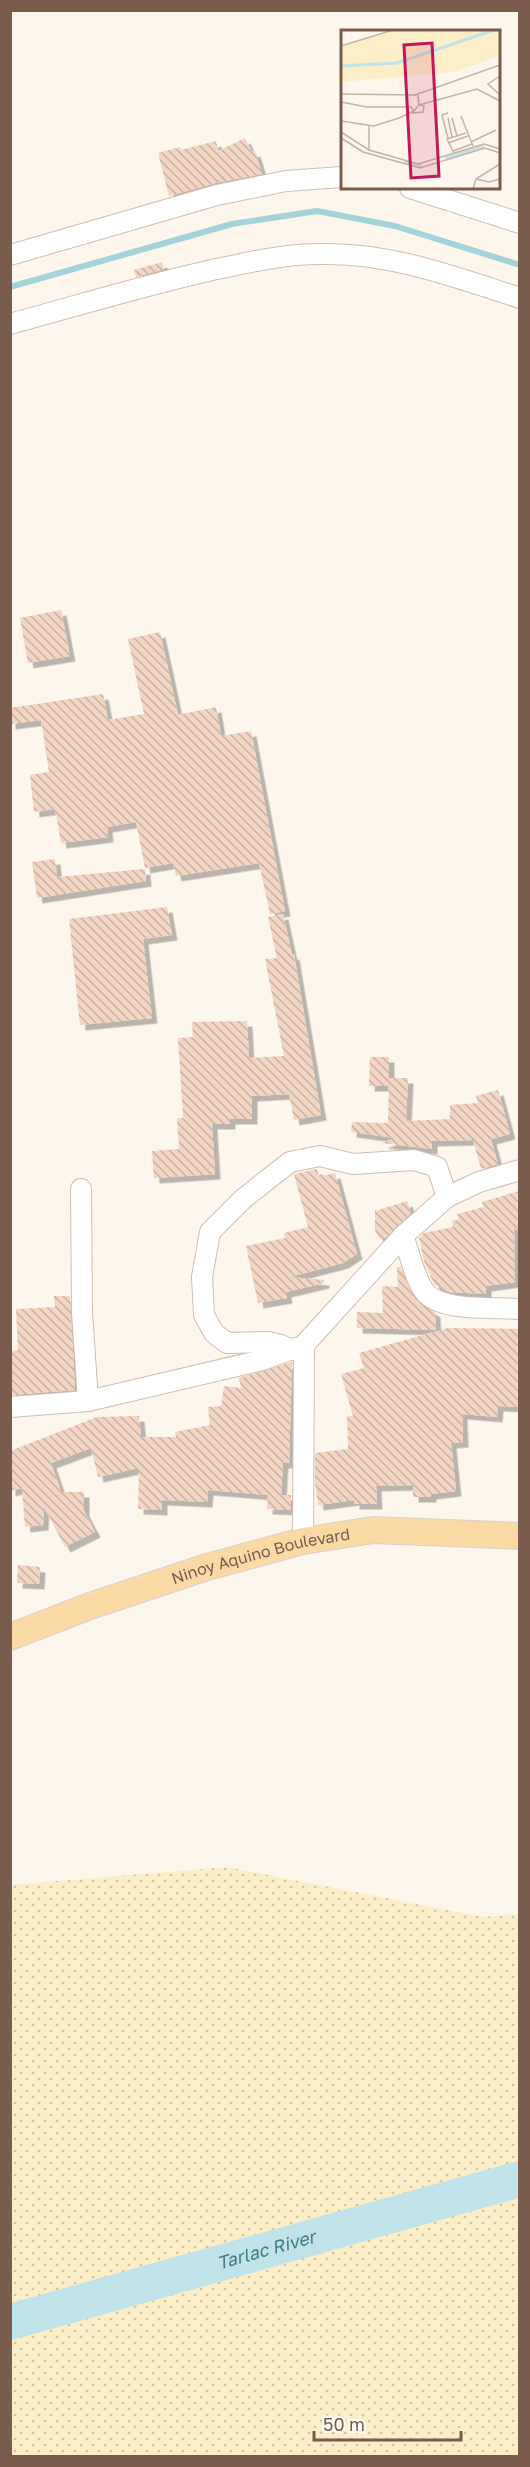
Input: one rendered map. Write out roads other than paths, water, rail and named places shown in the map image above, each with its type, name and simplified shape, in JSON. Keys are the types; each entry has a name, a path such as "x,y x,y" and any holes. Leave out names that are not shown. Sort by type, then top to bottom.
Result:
{"main road":[{"name":"Ninoy Aquino Boulevard","path":"10,1637 90,1606 207,1567 303,1541 373,1530 519,1536"}],"street":[{"path":"10,255 217,195 286,181 341,177"},
{"path":"413,189 519,223"},
{"path":"10,324 148,285 272,257 322,254 375,258 440,271 519,298"},
{"path":"297,1347 268,1342 227,1342 214,1333 204,1315 202,1277 210,1232 243,1199 290,1162 320,1156 354,1164 414,1160 437,1167 447,1197"},
{"path":"10,1407 88,1401 262,1360 297,1347 403,1236 447,1197 479,1182 519,1170"},
{"path":"81,1189 82,1312 88,1401"},
{"path":"403,1236 423,1290 434,1301 452,1305 519,1309"},
{"path":"297,1347 303,1541"}],"waterway":[{"path":"10,287 232,224 317,211 395,226 520,265"},
{"name":"Tarlac River","path":"10,2322 520,2179"}]}
